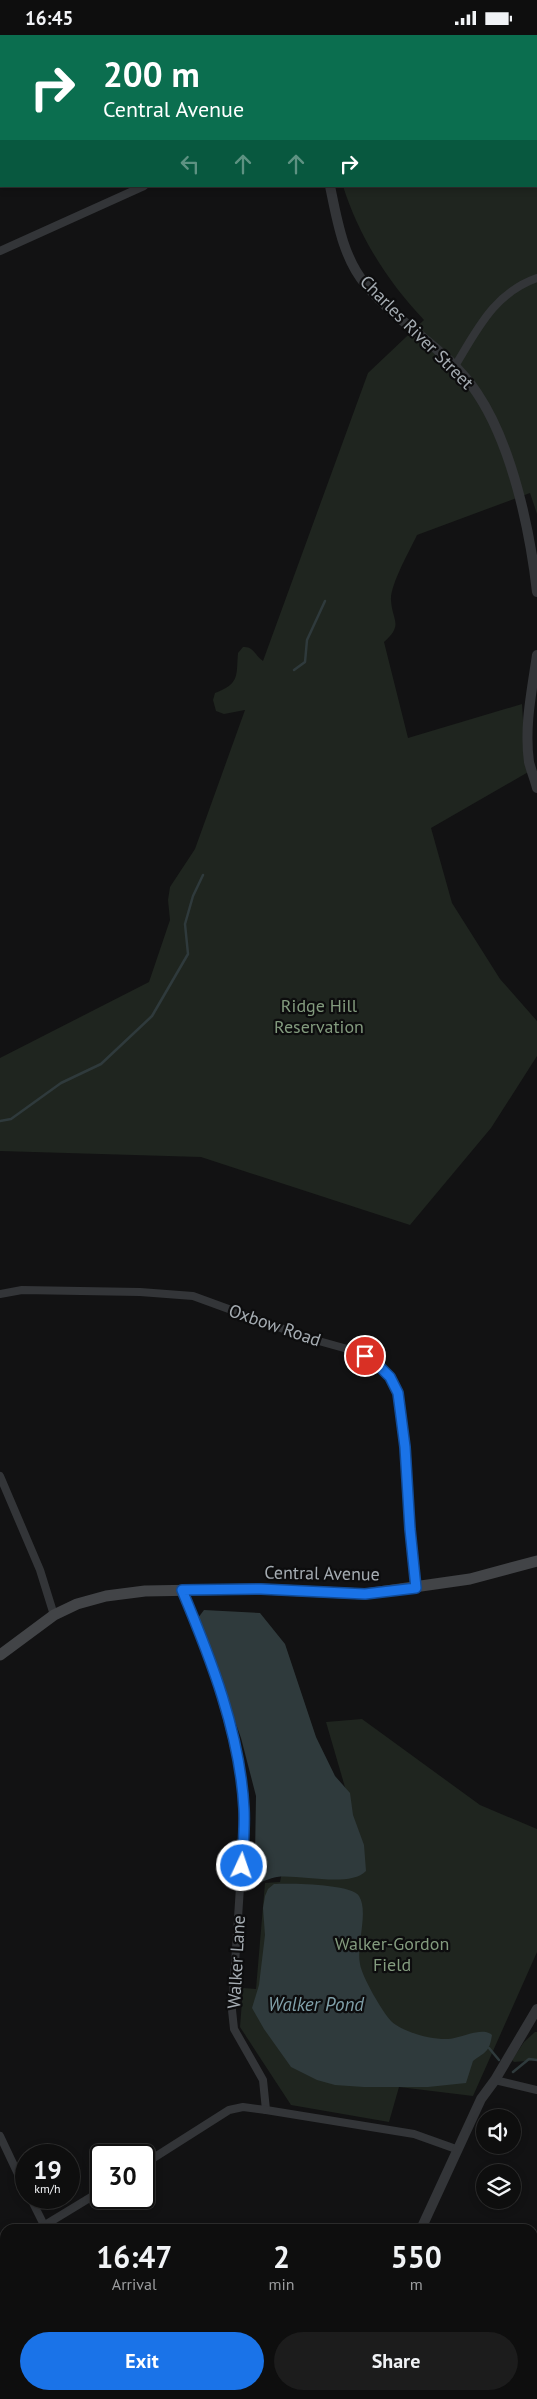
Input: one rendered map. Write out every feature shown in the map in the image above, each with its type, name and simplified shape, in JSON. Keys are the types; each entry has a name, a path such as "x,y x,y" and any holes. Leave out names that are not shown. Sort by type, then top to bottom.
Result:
{"main road":[{"name":"Central Avenue","path":"0,1655 54,1615 77,1604 106,1596 145,1591 261,1589 365,1594 470,1579 537,1561"}],"street":[{"path":"0,251 142,187"},
{"name":"Charles River Street","path":"330,187 338,226 352,264 365,285 393,313 455,366 476,392 494,421 511,464 528,540 537,592"},
{"path":"455,366 486,315 499,299 510,290 537,278"},
{"path":"537,655 529,706 528,732 530,763 537,788"},
{"name":"Oxbow Road","path":"0,1295 22,1290 140,1292 194,1296 308,1338 351,1350 378,1365 390,1377 398,1393 405,1447 416,1588"},
{"path":"0,1475 40,1570 54,1615"},
{"name":"Walker Lane","path":"182,1590 200,1632 218,1687 234,1740 241,1779 244,1810 232,2010 234,2029 263,2080 266,2110"},
{"path":"423,2224 456,2149 481,2099 495,2080 537,2009"},
{"path":"495,2080 537,2090"},
{"path":"155,2157 229,2110 243,2107 414,2134 456,2149"},
{"path":"0,2136 15,2168"},
{"path":"50,2224 90,2198"},
{"path":"36,2209 44,2224"}],"green space":[{"name":"Ridge Hill Reservation","path":"343,187 537,187 537,514 530,493 417,535 394,586 391,600 395,626 394,631 384,642 408,738 522,704 524,737 530,771 431,828 452,903 500,979 537,1021 537,1056 491,1128 410,1225 201,1157 0,1151 0,1058 149,982 170,920 168,900 170,887 195,849 245,710 224,714 216,711 213,700 215,693 233,682 236,674 238,653 243,647 250,648 263,661 368,373 424,320 398,290 376,258 357,223"},
{"name":"Walker-Gordon Field","path":"362,1719 480,1805 537,1829 537,1952 473,2096 399,2087 389,2122 291,2105 240,2027 243,1988 256,1989 265,1883 280,1882 302,1778 347,1794 326,1722"},
{"path":"537,2032 537,2060 514,2062 512,2060 524,2042"}],"water":[{"path":"204,1610 260,1613 285,1644 316,1737 335,1776 350,1793 353,1815 364,1845 366,1871 358,1876 337,1880 277,1877 255,1884 250,1880 255,1855 256,1796 241,1738 198,1618"},
{"name":"Walker Pond","path":"274,1884 306,1884 333,1887 354,1892 359,1896 363,1911 360,1964 373,1994 391,2021 402,2029 418,2035 441,2039 477,2032 492,2035 488,2049 473,2061 466,2083 428,2087 335,2085 317,2080 291,2067 264,2029 252,2008 259,1985 265,1935 263,1908 265,1896 268,1889"}],"waterway":[{"path":"294,670 305,662 307,640 325,601"},
{"path":"0,1121 11,1119 61,1083 101,1064 152,1016 188,954 185,924 193,896 203,875"},
{"path":"489,2048 499,2060"},
{"path":"513,2072 529,2059 537,2060"}],"route":[{"path":"242,1866 244,1810 234,1740 200,1632 182,1590 261,1589 365,1594 416,1588 405,1447 398,1393 390,1377 365,1356"}]}
